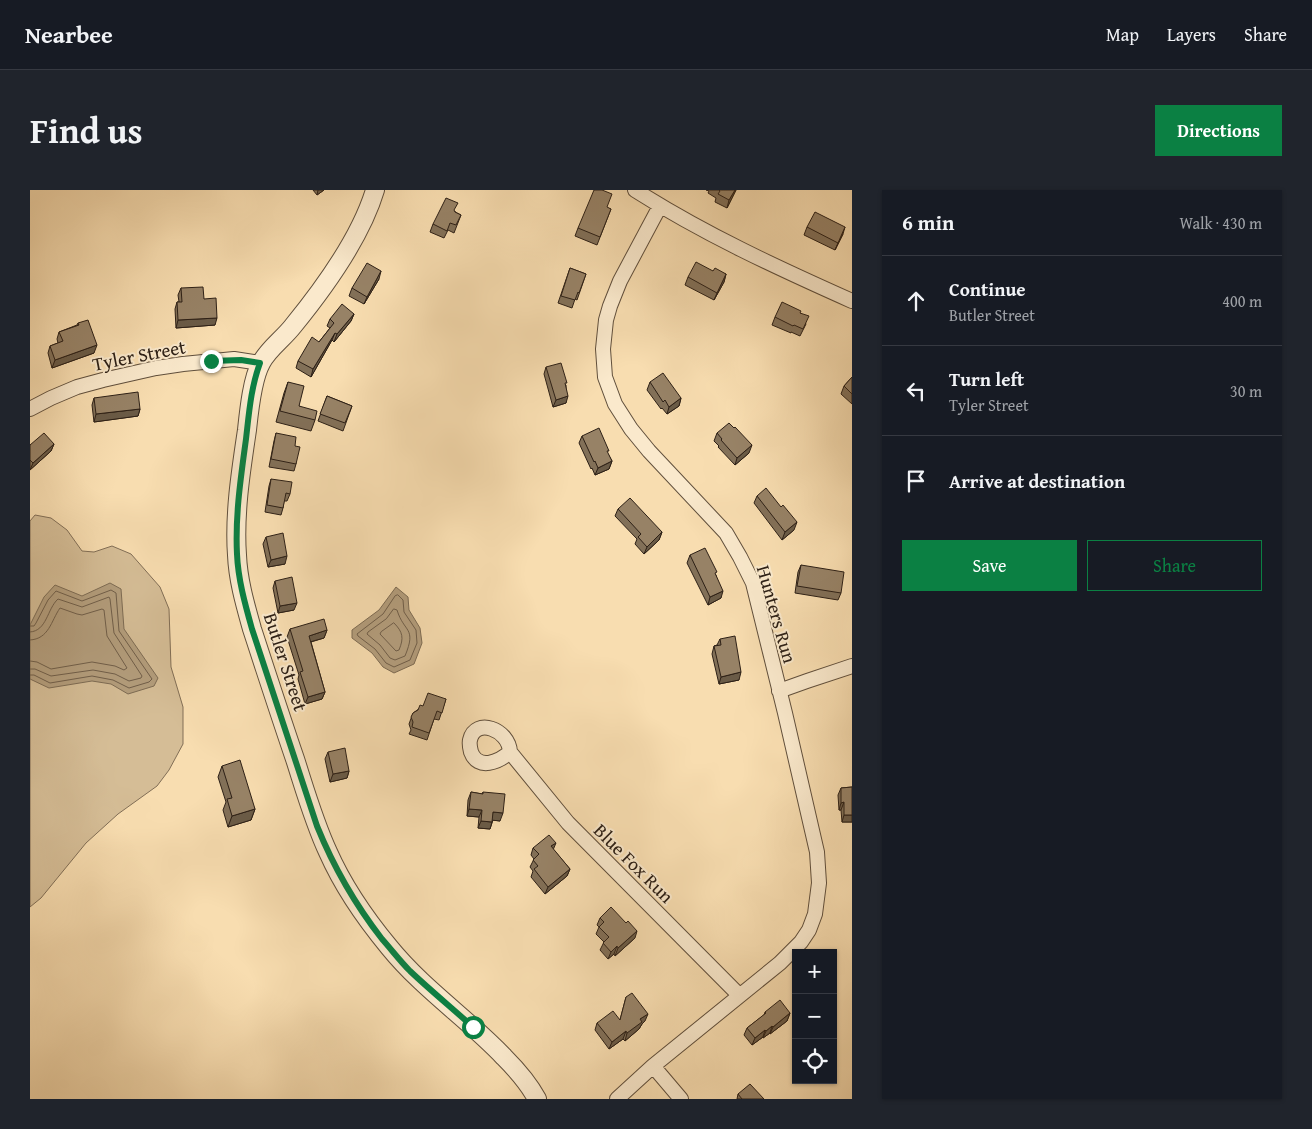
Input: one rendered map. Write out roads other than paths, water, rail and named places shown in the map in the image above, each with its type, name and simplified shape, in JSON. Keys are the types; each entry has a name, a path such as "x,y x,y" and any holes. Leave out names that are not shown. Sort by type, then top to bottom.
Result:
{"street":[{"name":"Butler Street","path":"374,190 364,220 341,259 306,310 260,363 256,373 239,494 236,538 240,580 252,629 317,826 346,886 408,970 494,1046 532,1090 537,1099"},
{"path":"635,190 660,206 742,250 852,301"},
{"name":"Hunters Run","path":"617,1099 739,995 780,963 801,942 809,930 815,914 819,883 817,852 753,584 726,533 648,451 631,429 615,404 606,377 603,349 606,320 610,306 620,281 660,206"},
{"name":"Tyler Street","path":"30,409 77,387 156,368 234,359 260,363"},
{"path":"779,691 852,666"},
{"name":"Blue Fox Run","path":"510,752 568,823 739,995"},
{"path":"654,1066 681,1099"}],"water":[{"path":"110,583 121,589 124,629 158,678 154,686 128,694 111,684 92,681 49,688 30,679 30,625 44,597 55,585 82,596"},
{"path":"396,587 408,597 409,610 420,628 422,643 414,664 394,673 383,667 372,653 352,638 352,630 379,610"}]}
